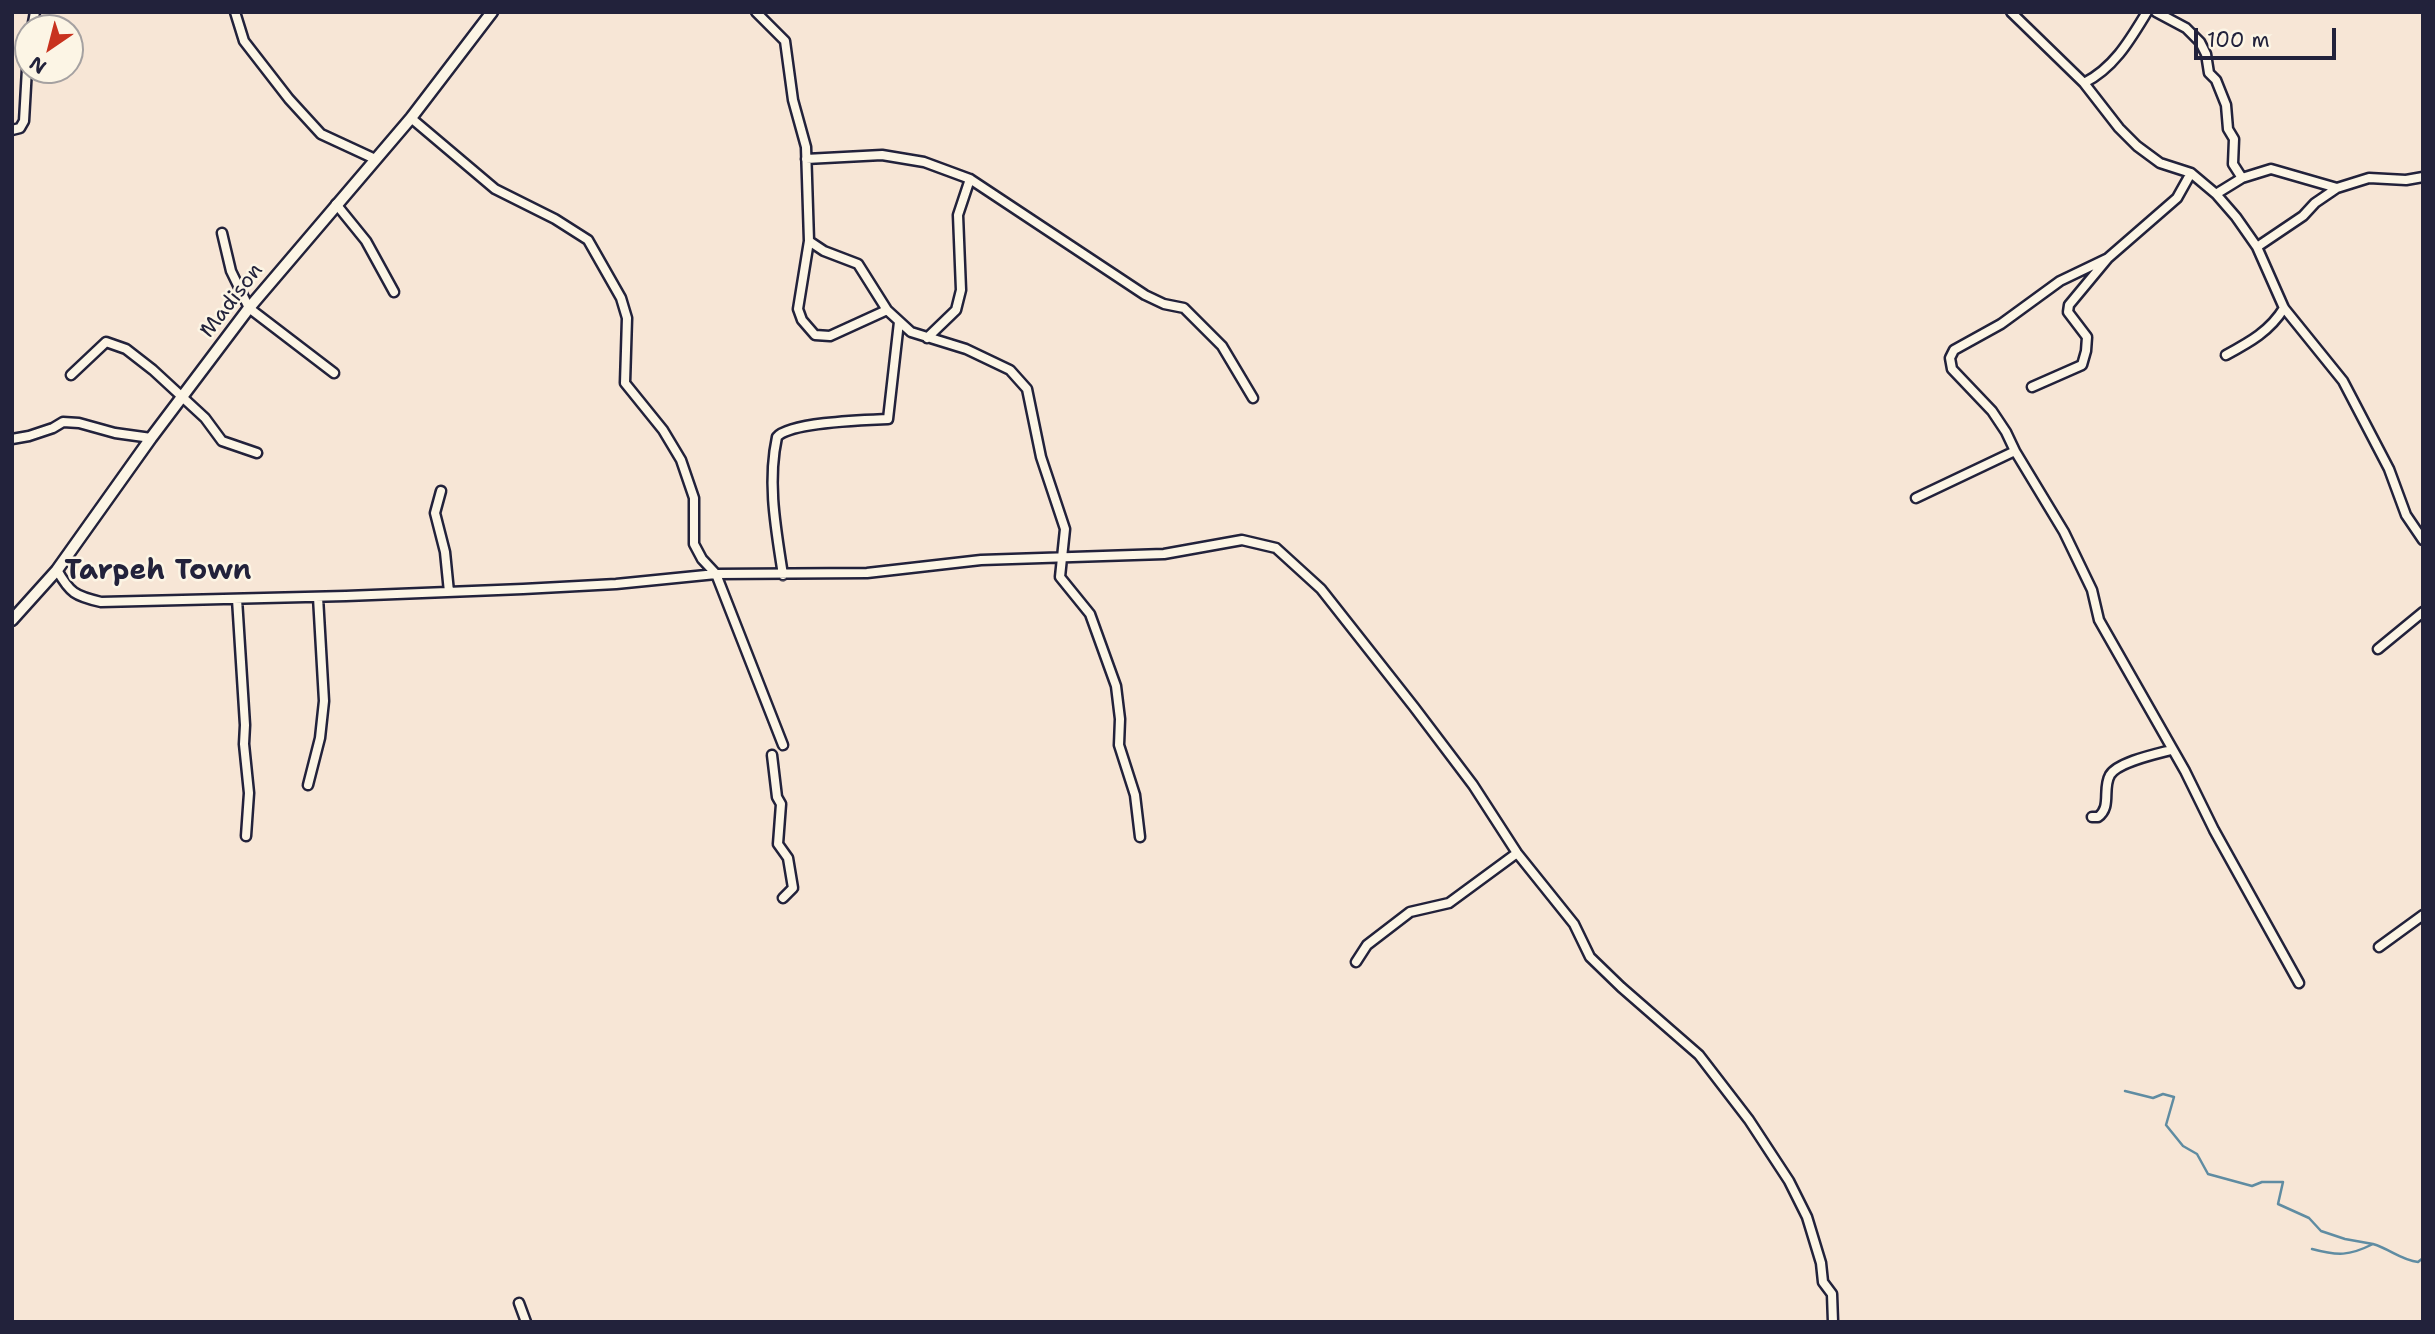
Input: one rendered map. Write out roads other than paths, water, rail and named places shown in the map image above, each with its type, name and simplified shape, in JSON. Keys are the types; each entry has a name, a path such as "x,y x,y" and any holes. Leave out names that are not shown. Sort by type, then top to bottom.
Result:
{"street":[{"path":"235,12 244,41 289,99 321,134 375,159"},
{"name":"Madison","path":"12,620 57,570 151,438 249,308 411,118 492,12"},
{"path":"756,12 785,41 793,100 806,147 809,241 805,279 798,309 802,320 815,335 830,336 887,310"},
{"path":"2011,12 2084,83 2119,128 2148,155 2160,163 2191,173 2216,194 2258,247 2284,308 2343,381 2389,469 2406,516 2423,540"},
{"path":"2084,83 2095,78 2122,52 2147,12"},
{"path":"2156,12 2186,28 2200,42 2206,54 2209,73 2216,80 2226,105 2228,129 2234,139 2233,164 2242,178"},
{"path":"12,130 20,128 24,121 26,84"},
{"path":"411,118 495,189 555,219 589,240 621,298 627,318 625,383 663,430 681,460 694,498 694,544 702,559 716,575 783,746"},
{"path":"806,159 882,155 924,162 970,179 1145,295 1164,304 1184,308 1222,346 1253,398"},
{"path":"2216,194 2242,178 2272,169 2337,188"},
{"path":"2032,387 2082,365 2087,351 2087,337 2068,312 2068,305 2108,258 2177,198 2191,173"},
{"path":"2258,247 2337,188 2369,178 2406,180 2423,177"},
{"path":"927,338 956,310 961,290 958,215 970,179"},
{"path":"336,204 366,241 394,292"},
{"path":"222,233 231,271 249,308 334,373"},
{"path":"809,241 824,251 858,264 887,310 911,332 966,349 1010,370 1027,389 1041,457 1065,529 1060,578 1090,614 1116,686 1121,719 1119,745 1135,795 1140,837"},
{"path":"2108,258 2060,281 2001,324 1954,350 1950,358 1952,369 1992,411 2064,532 2092,590 2099,620 2185,771 2214,830 2299,983"},
{"path":"2227,355 2257,338 2284,308"},
{"path":"783,575 773,509 776,437 786,430 814,425 848,420 888,419 899,322"},
{"path":"71,375 106,342 127,349 205,418 222,441 257,453"},
{"path":"12,439 53,428 63,422 151,438"},
{"path":"1916,498 2015,451"},
{"path":"441,491 435,513 445,552 449,592"},
{"path":"57,570 67,587 77,596 101,602 449,592 616,584 716,575 867,573 981,560 1164,554 1241,540 1276,548 1321,589 1473,785 1517,853 1574,925 1590,957 1699,1055 1756,1130 1789,1181 1807,1217 1821,1263 1823,1282 1832,1294 1833,1322"},
{"path":"308,785 320,738 324,701 318,597"},
{"path":"237,599 249,793 246,836"},
{"path":"2378,649 2423,612"},
{"path":"2092,817 2098,817 2105,810 2108,782 2114,771 2150,755 2171,750"},
{"path":"772,755 780,804 778,844 788,858 793,878 793,888 783,898"},
{"path":"1356,962 1367,945 1410,912 1448,903 1517,853"},
{"path":"2379,947 2423,915"},
{"path":"519,1303 526,1322"}],"waterway":[{"path":"2125,1091 2153,1098 2163,1094 2174,1097 2166,1125 2183,1146 2197,1154 2208,1174 2252,1186 2262,1182 2283,1182 2278,1204 2309,1218 2321,1231 2373,1244"},
{"path":"2312,1249 2343,1254 2373,1244 2412,1261 2418,1262 2423,1258"}],"district":[{"name":"Tarpeh Town","path":"158,572"}]}
